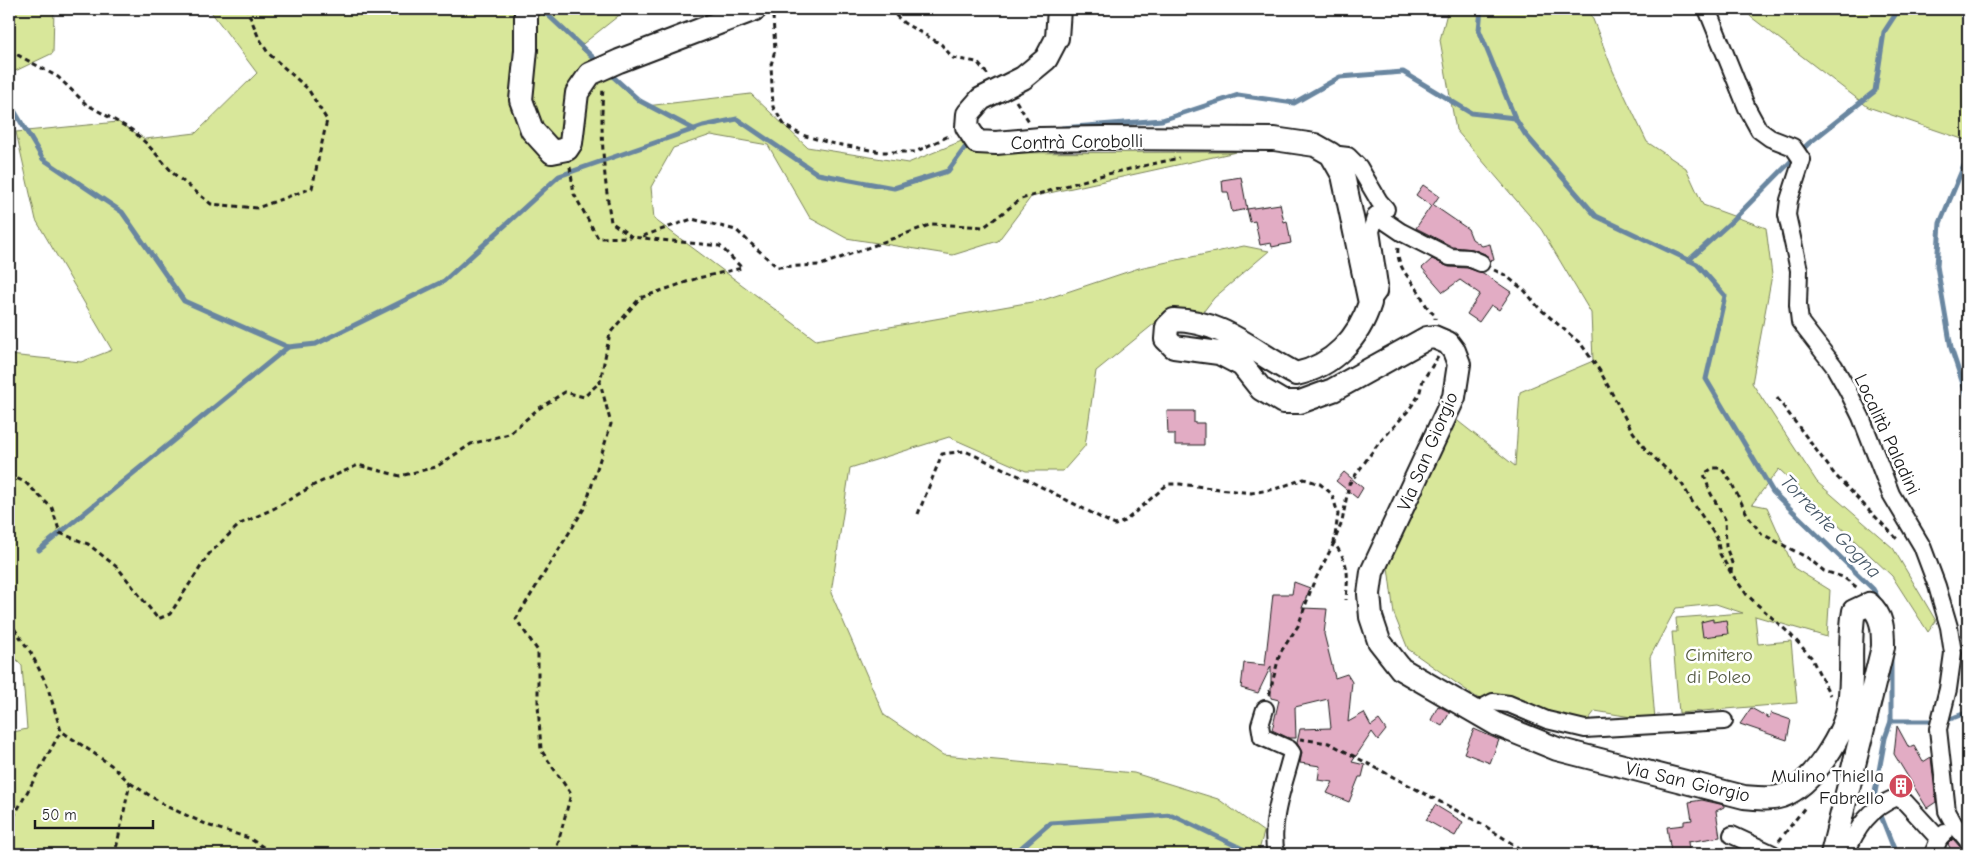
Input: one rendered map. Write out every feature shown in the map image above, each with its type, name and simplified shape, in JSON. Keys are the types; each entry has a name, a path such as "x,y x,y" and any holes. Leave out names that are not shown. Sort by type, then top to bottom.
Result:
{"street":[{"path":"526,10 526,50 521,100 532,130 552,152 567,149 571,143 577,93 590,74 755,9"},
{"path":"971,132 968,114 981,99 1023,78 1046,60 1057,38 1059,9"},
{"name":"Località Paladini","path":"1707,9 1747,108 1759,130 1770,138 1794,147 1799,155 1787,215 1799,270 1798,305 1800,322 1834,366 1861,417 1890,494 1922,546 1937,586 1949,627 1952,653 1948,689 1938,729 1947,811 1954,824"},
{"name":"Contrà Corobolli","path":"971,132 996,143 1040,139 1274,139 1315,145 1331,154"},
{"path":"1331,154 1343,175 1370,303"},
{"path":"1331,154 1348,156 1359,167 1379,201 1386,209"},
{"path":"1434,338 1426,338 1333,390 1300,402 1283,402 1261,390 1242,365 1219,353 1174,347 1166,339 1167,327 1174,320 1192,320 1231,335 1296,374 1312,370 1350,341 1365,318 1370,303 1378,292 1379,285 1371,231 1376,215 1401,232 1450,257 1469,258 1481,263"},
{"name":"Via San Giorgio","path":"1434,338 1448,343 1454,351 1459,364 1454,397 1372,572 1368,594 1371,617 1379,641 1401,669 1498,725 1557,749 1744,797 1769,798 1782,796 1797,788 1818,766 1839,737 1846,722 1850,702 1852,666 1850,630 1854,611 1869,604"},
{"path":"1832,854 1883,647 1882,625 1876,610 1869,604"},
{"path":"1474,712 1493,702 1509,704 1547,720 1585,730 1724,721"},
{"path":"1265,709 1260,725 1262,737 1289,749 1292,753 1276,810 1273,841 1276,854"},
{"path":"1846,854 1858,829 1874,810 1897,797 1905,802 1936,847 1954,824 1968,841"},
{"path":"1732,835 1773,854"}],"path":[{"path":"9,57 16,54 58,77 86,104 132,130 174,174 211,204 257,208 312,188 327,120 308,89 268,53 258,36 247,9"},
{"path":"770,9 775,31 775,50 771,66 773,107 785,126 802,135 830,143 882,152 914,152 971,132"},
{"path":"889,9 904,23 941,44 953,58 977,62 1001,89 1019,104 1040,139"},
{"path":"1967,9 1968,14"},
{"path":"555,854 572,794 541,750 538,704 538,651 516,619 585,506 611,424 600,382 610,333 640,298 698,278 742,268 720,246 632,237 611,222 604,177 601,118 604,85"},
{"path":"567,149 574,194 598,238 644,236 692,219 736,230 777,267 821,265 932,224 984,227 1021,198 1103,175 1185,157"},
{"path":"1265,709 1280,653 1298,626 1313,584 1334,543 1342,522 1349,484 1378,444 1408,411 1419,395 1424,380 1438,356 1434,338 1435,315 1428,310 1407,277 1397,255 1401,232"},
{"path":"1481,263 1505,276 1525,291 1539,308 1581,344 1600,371 1631,429 1646,450 1682,484 1692,503 1717,538 1720,554 1731,573 1747,594 1791,635 1811,657 1830,695 1829,702"},
{"path":"9,475 25,482 52,508 60,533 88,544 118,568 158,619 170,614 209,554 240,524 276,508 314,484 358,466 400,476 436,467 471,444 509,434 538,409 565,392 584,397 600,382"},
{"path":"1777,398 1835,475 1904,546"},
{"path":"918,514 942,454 965,451 1028,480 1115,525 1125,521 1168,484 1251,492 1275,489 1304,479 1320,484 1332,494 1338,514 1334,543 1344,556 1348,573 1346,600"},
{"path":"1731,573 1732,563 1726,547 1725,518 1710,492 1704,474 1713,468 1721,468 1749,518 1762,534 1808,558 1824,570 1842,577 1863,592 1869,604"},
{"path":"9,621 32,653 47,685 61,730 111,765 130,783 168,807 210,826 249,838 274,854"},
{"path":"9,825 61,730"},
{"path":"1282,746 1290,738 1330,743 1482,824 1528,854"},
{"path":"115,854 130,783"},
{"path":"1773,854 1781,837 1810,801"}],"green space":[{"path":"9,9 54,9 53,53 9,74"},
{"path":"209,9 627,9 579,47 646,106 751,94 807,147 908,163 964,140 978,153 1236,152 1031,197 998,241 953,255 846,238 810,218 768,145 711,135 673,148 651,187 654,219 816,340 1043,300 1139,268 1244,246 1269,251 1214,298 1200,316 1155,323 1096,371 1085,446 1063,471 1026,471 949,437 850,468 831,593 884,715 943,755 1134,773 1218,799 1264,832 1258,854 9,854 9,733 27,729 22,666 9,650 9,355 81,362 112,350 36,220 16,132 118,122 145,139 196,133 257,73"},
{"name":"Cimitero di Poleo","path":"1448,9 1589,9 1613,71 1647,142 1686,168 1703,205 1766,228 1772,275 1752,383 1817,482 1893,548 1936,621 1928,632 1892,576 1779,469 1752,504 1767,507 1794,568 1830,590 1827,637 1755,616 1758,644 1791,641 1797,703 1679,713 1672,632 1677,632 1676,618 1743,613 1716,604 1676,608 1650,657 1655,721 1595,711 1586,723 1489,706 1408,649 1394,614 1388,567 1404,518 1454,418 1515,466 1520,392 1593,361 1591,313 1541,229 1456,130 1440,40"},
{"path":"1745,9 1968,9 1968,141 1868,107 1751,17"}],"building":[{"path":"1241,177 1247,209 1232,212 1228,192 1223,192 1222,180"},
{"path":"1423,185 1439,196 1433,205 1468,229 1472,239 1482,246 1490,244 1494,260 1490,261 1485,254 1473,249 1453,247 1416,228 1431,206 1416,195"},
{"path":"1280,204 1284,222 1287,221 1291,243 1272,247 1271,243 1260,245 1255,221 1250,222 1247,209"},
{"path":"1432,259 1449,267 1467,268 1483,273 1511,292 1499,310 1491,305 1479,322 1467,314 1480,294 1460,280 1443,292 1422,268"},
{"path":"1167,411 1194,411 1194,423 1204,423 1204,445 1175,445 1175,434 1168,434"},
{"path":"1344,472 1363,488 1357,498 1336,481"},
{"path":"1294,582 1310,588 1302,608 1327,609 1324,634 1335,678 1347,674 1352,682 1348,722 1364,713 1371,726 1379,720 1386,730 1378,740 1372,732 1352,762 1365,765 1362,777 1359,777 1349,802 1327,793 1333,782 1318,780 1320,766 1300,763 1302,752 1297,743 1300,729 1331,728 1328,699 1295,707 1296,738 1289,738 1272,730 1279,700 1271,698 1271,666 1258,693 1241,688 1244,663 1265,665 1273,594 1292,594"},
{"path":"1713,619 1713,622 1726,620 1728,634 1703,637 1701,622"},
{"path":"1438,706 1450,712 1442,726 1431,720"},
{"path":"1751,708 1769,718 1771,713 1791,720 1787,740 1740,724"},
{"path":"1897,726 1909,748 1914,746 1923,762 1931,757 1936,802 1927,808 1894,754"},
{"path":"1474,729 1499,740 1490,763 1464,753"},
{"name":"Mulino Thiella Fabrello","path":"1907,777 1910,790 1907,791 1895,787 1893,782"},
{"path":"1702,800 1724,805 1724,807 1716,811 1720,837 1688,842 1689,850 1671,852 1667,827 1684,825 1684,821 1692,820 1689,802"},
{"path":"1435,805 1463,822 1455,836 1426,820"},
{"path":"1953,839 1961,848 1968,851 1968,854 1953,854 1948,844"}],"waterway":[{"path":"538,9 548,15 599,63"},
{"name":"Torrente Gogna","path":"1481,9 1479,30 1515,118 1525,134 1596,216 1697,264 1725,296 1706,379 1773,492 1873,589 1879,600"},
{"path":"1689,260 1732,221 1808,144 1875,91 1884,32 1899,9"},
{"path":"1062,128 1162,120 1238,95 1294,103 1340,77 1403,72 1471,113 1515,118"},
{"path":"609,73 640,101 695,130"},
{"path":"9,102 43,159 122,212 184,301 288,347 316,344 444,281 559,176 703,126 737,119 818,174 894,188 948,171 970,141"},
{"path":"1968,156 1940,223 1937,266 1951,348 1968,399"},
{"path":"39,550 288,347"},
{"name":"Torrente Gogna","path":"1891,656 1891,721 1885,738 1874,798 1896,854"},
{"path":"1945,721 1968,712"},
{"path":"1891,721 1935,721"},
{"path":"1014,854 1050,823 1172,815 1253,854"}],"place":[{"name":"Mulino Thiella Fabrello","path":"1901,786"}]}
